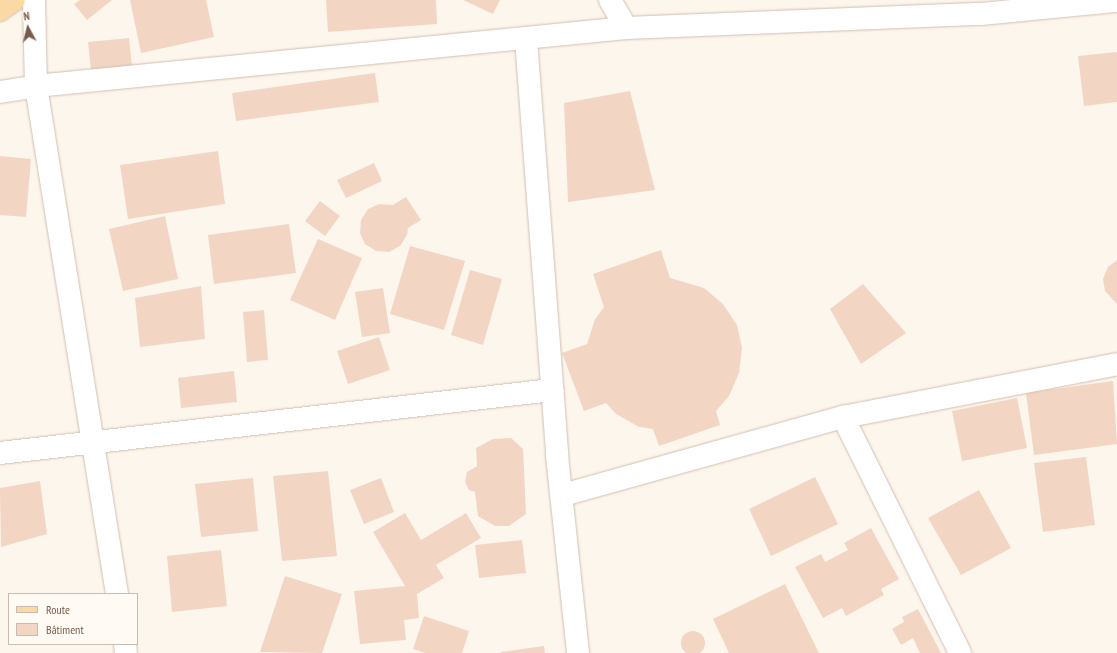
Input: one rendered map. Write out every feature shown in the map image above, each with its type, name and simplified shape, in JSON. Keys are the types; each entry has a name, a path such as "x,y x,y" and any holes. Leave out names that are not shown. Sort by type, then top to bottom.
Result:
{"main road":[{"path":"0,10 14,0"}],"street":[{"path":"34,0 36,86 117,593"},
{"path":"610,0 626,28"},
{"path":"0,92 36,86 626,28 981,14 1117,1"},
{"path":"526,39 552,390 578,653"},
{"path":"563,495 843,417 1117,364"},
{"path":"0,453 93,441 552,390"},
{"path":"843,417 960,653"}],"building":[{"path":"80,0 112,0 87,20 74,4"},
{"path":"130,0 206,0 214,37 141,53"},
{"path":"326,0 436,0 437,24 328,32"},
{"path":"463,0 500,0 493,14"},
{"path":"129,38 132,66 91,71 88,42"},
{"path":"1117,52 1117,102 1084,106 1078,56"},
{"path":"375,73 379,102 236,121 232,93"},
{"path":"630,91 655,190 568,202 564,103"},
{"path":"218,151 225,204 128,219 120,165"},
{"path":"0,156 31,159 26,217 0,215"},
{"path":"374,163 382,181 346,198 337,180"},
{"path":"406,197 421,220 408,228 407,235 400,246 389,252 376,251 365,244 360,233 361,220 368,209 379,204 393,205"},
{"path":"320,201 340,216 325,236 305,221"},
{"path":"165,216 178,279 123,291 109,229"},
{"path":"289,224 296,273 214,284 208,235"},
{"path":"318,239 362,258 335,320 290,300"},
{"path":"410,246 465,261 444,330 390,314"},
{"path":"661,250 670,278 704,288 723,304 737,325 742,348 739,373 729,396 716,411 720,425 659,446 653,429 639,427 616,414 606,403 584,411 562,353 587,344 595,319 604,307 593,274"},
{"path":"1117,260 1117,304 1105,291 1103,279 1108,267"},
{"path":"470,270 502,279 483,345 451,335"},
{"path":"863,284 906,333 861,364 830,309"},
{"path":"201,286 205,339 140,347 135,298"},
{"path":"383,288 390,333 362,337 355,292"},
{"path":"264,310 268,360 247,362 243,312"},
{"path":"379,337 390,370 348,384 337,351"},
{"path":"234,371 237,402 181,408 178,378"},
{"path":"1113,381 1117,444 1034,455 1026,393"},
{"path":"1017,398 1027,448 962,461 952,411"},
{"path":"511,438 523,449 526,514 509,526 495,526 478,516 475,492 469,490 465,482 467,472 477,466 476,448 493,439"},
{"path":"1086,457 1095,525 1043,532 1034,463"},
{"path":"328,471 337,556 282,561 273,476"},
{"path":"815,477 838,524 771,556 749,509"},
{"path":"253,478 258,531 201,537 195,484"},
{"path":"381,478 394,512 364,524 350,490"},
{"path":"40,481 47,534 1,547 0,488"},
{"path":"979,490 1011,548 961,575 928,518"},
{"path":"405,513 421,540 466,513 481,538 436,565 444,578 417,594 419,618 404,620 406,640 360,644 354,591 405,586 373,532"},
{"path":"871,528 899,579 881,589 884,595 846,616 842,608 823,618 795,567 821,554 825,562 848,550 844,543"},
{"path":"522,540 526,573 479,578 475,545"},
{"path":"221,550 227,606 172,612 167,556"},
{"path":"285,576 342,594 322,653 260,652"},
{"path":"785,584 819,653 729,653 713,619"},
{"path":"918,609 941,653 920,653 913,638 901,645 892,629 904,622 902,617"},
{"path":"424,616 469,631 462,653 425,653 413,649"},
{"path":"688,632 698,632 704,638 704,648 698,654 688,654 682,648 682,638"},
{"path":"544,646 545,653 501,653 501,652"}]}
